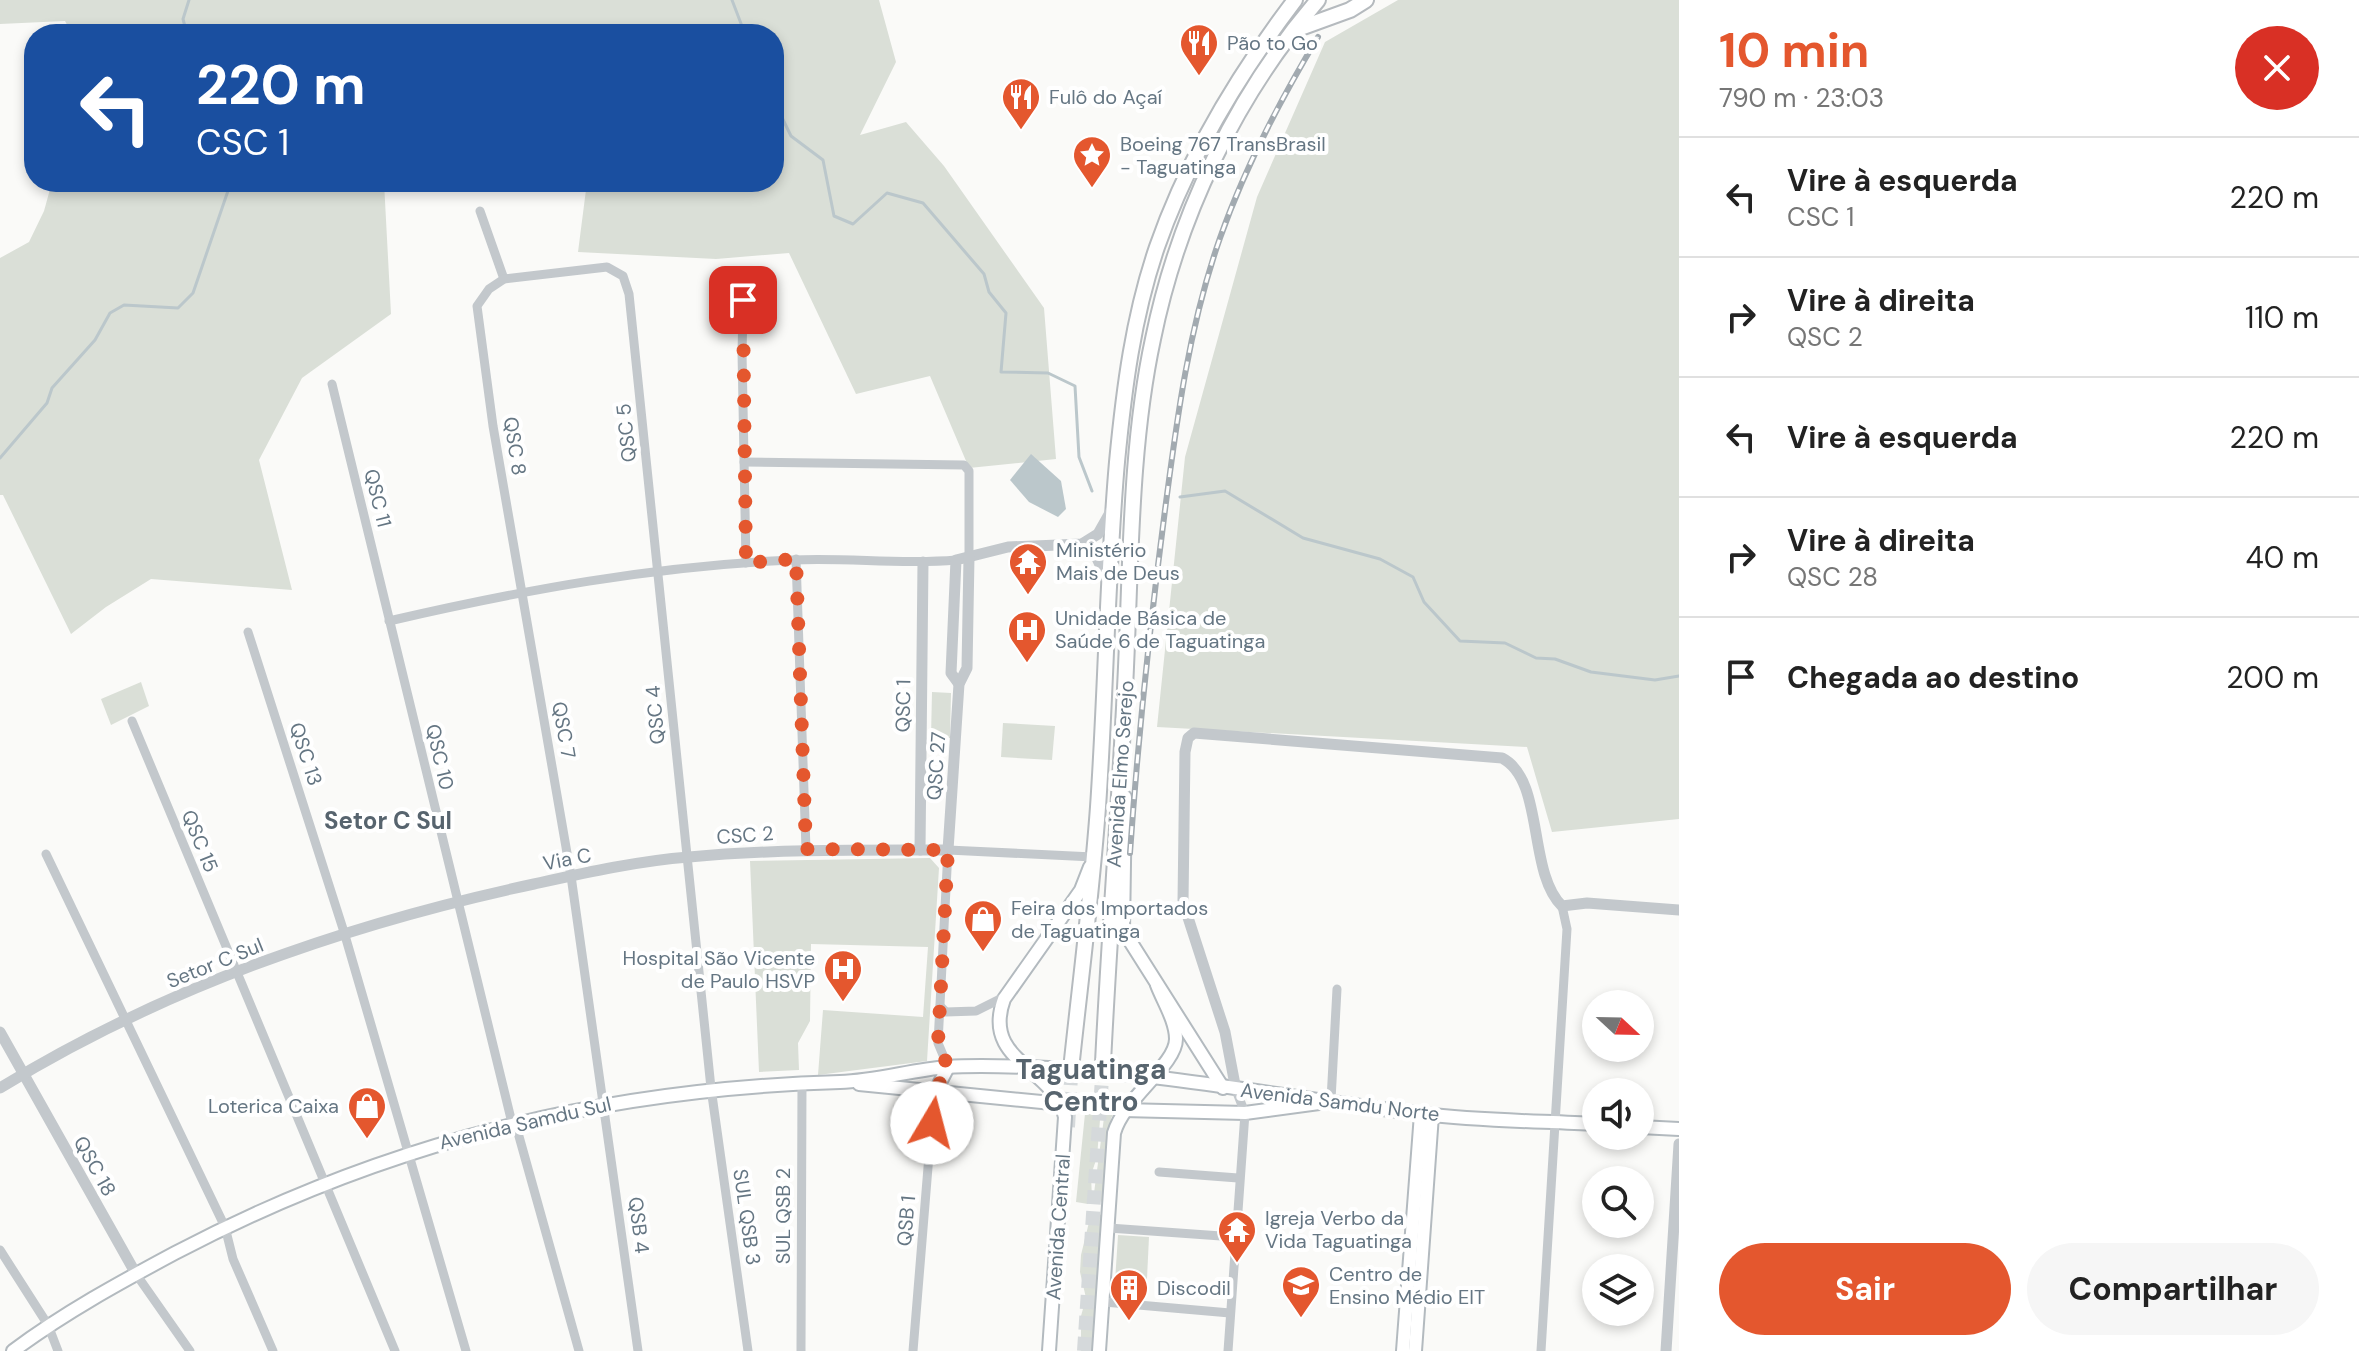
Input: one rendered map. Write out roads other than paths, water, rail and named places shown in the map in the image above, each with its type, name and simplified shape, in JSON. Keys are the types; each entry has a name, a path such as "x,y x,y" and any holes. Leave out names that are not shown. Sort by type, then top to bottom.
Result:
{"main road":[{"name":"Avenida Elmo Serejo","path":"1072,1060 1093,857 1113,507 1125,376 1156,248 1220,110 1263,42 1295,0"},
{"name":"Avenida Elmo Serejo","path":"1103,1063 1136,488 1152,342 1175,256 1200,192 1231,129 1291,32 1318,0"},
{"path":"1291,32 1350,10 1366,0"},
{"path":"1120,779 1126,800 1123,930 1157,985 1230,1089"},
{"path":"1062,1104 1009,1052 1000,1032 998,1016 1006,996 1081,890 1093,857"},
{"path":"1099,1351 1114,1133 1123,1110 1152,1075 1167,1064 1176,1039 1157,985"},
{"name":"Avenida Samdu Sul","path":"13,1351 48,1325 225,1227 323,1184 409,1152 513,1122 606,1103 711,1088 844,1082 948,1067 1026,1066 1085,1070"},
{"path":"934,1094 948,1067"},
{"name":"Avenida Samdu Norte","path":"1085,1070 1152,1075 1230,1089 1427,1114 1582,1123"},
{"path":"844,1082 934,1094 1062,1104"},
{"path":"1123,1110 1245,1113 1331,1100"},
{"name":"Avenida Central","path":"1049,1351 1065,1126 1062,1104"},
{"path":"1403,1351 1427,1114"},
{"path":"1654,1128 1679,1129"},
{"path":"1415,1251 1415,1351"}],"street":[{"path":"480,211 504,279"},
{"name":"QSC 5","path":"504,279 607,267 623,276 629,294 658,569"},
{"path":"744,274 746,563"},
{"name":"QSC 8","path":"504,279 489,289 477,306 493,426 522,590"},
{"name":"QSC 11","path":"332,384 389,621"},
{"path":"744,462 958,463 969,471 969,557"},
{"path":"389,621 522,590 658,569 796,559 923,562 956,560 1008,547 1082,544 1098,534 1113,507"},
{"path":"1082,544 1095,554 1108,583"},
{"name":"QSC 27","path":"948,850 959,684 967,668 969,557"},
{"path":"796,559 806,849"},
{"name":"QSC 27","path":"956,560 951,659 953,679 959,684"},
{"name":"QSC 1","path":"920,850 923,562"},
{"name":"QSC 4","path":"658,569 711,1088"},
{"name":"QSC 7","path":"522,590 606,1103"},
{"name":"QSC 10","path":"389,621 513,1122 579,1351"},
{"name":"QSC 13","path":"248,632 344,932 466,1351"},
{"name":"QSC 15","path":"132,721 234,973 395,1351"},
{"path":"1228,1351 1245,1113 1230,1089 1225,1032 1183,902 1185,752 1188,738 1194,733 1502,758 1519,773 1549,884 1562,906 1567,929 1541,1351"},
{"name":"CSC 2","path":"685,857 806,849 948,850"},
{"path":"948,1067 938,1043 948,850 1093,857"},
{"path":"46,854 225,1227 233,1259 273,1351"},
{"name":"Via C","path":"456,901 571,876 685,857"},
{"name":"Setor C Sul","path":"0,1088 127,1018 234,973 344,932 456,901"},
{"path":"1562,906 1587,903 1679,910"},
{"path":"1331,1100 1337,989"},
{"path":"940,1006 946,1012 976,1011 1006,996"},
{"name":"QSC 18","path":"0,1032 136,1274"},
{"name":"SUL QSB 2","path":"801,1351 802,1082"},
{"name":"SUL QSB 3","path":"711,1088 748,1351"},
{"name":"QSB 1","path":"913,1351 934,1094"},
{"name":"QSB 4","path":"606,1103 638,1351"},
{"path":"1666,1351 1679,1144"},
{"path":"1159,1172 1238,1178"},
{"path":"1109,1228 1235,1237"},
{"path":"0,1250 48,1325 58,1351"},
{"path":"136,1274 190,1351"},
{"path":"1104,1302 1230,1313"}],"waterway":[{"path":"184,24 189,0"},
{"path":"732,0 741,24"},
{"path":"784,122 791,136 823,160 834,216 853,224 887,193 923,203 984,274 989,292 1006,313 1001,372 1048,373 1075,386 1079,457 1092,491"},
{"path":"0,458 47,403 52,388 95,340 110,313 124,305 178,308 193,293 228,192"},
{"path":"1180,497 1225,491 1303,538 1380,559 1413,577 1424,602 1460,641 1505,643 1536,658 1555,659 1591,672 1655,680 1679,676"}],"tunnel":[{"path":"1068,1127 1072,1060"},
{"path":"1084,1351 1103,1063"}],"railway":[{"path":"1130,853 1154,596 1174,441 1192,338 1209,271 1240,186 1276,110 1318,37"}],"place":[{"name":"Pão to Go","path":"1199,77"},
{"name":"Fulô do Açaí","path":"1021,131"},
{"name":"Boeing 767 TransBrasil - Taguatinga","path":"1092,189"},
{"name":"Ministério Mais de Deus","path":"1028,596"},
{"name":"Unidade Básica de Saúde 6 de Taguatinga","path":"1027,664"},
{"name":"Feira dos Importados de Taguatinga","path":"983,953"},
{"name":"Hospital São Vicente de Paulo HSVP","path":"843,1003"},
{"name":"Loterica Caixa","path":"367,1140"},
{"name":"Igreja Verbo da Vida Taguatinga","path":"1237,1264"},
{"name":"Centro de Ensino Médio EIT","path":"1301,1319"},
{"name":"Discodil","path":"1129,1322"}],"district":[{"name":"Setor C Sul","path":"388,821"},
{"name":"Taguatinga Centro","path":"1091,1085"}]}
